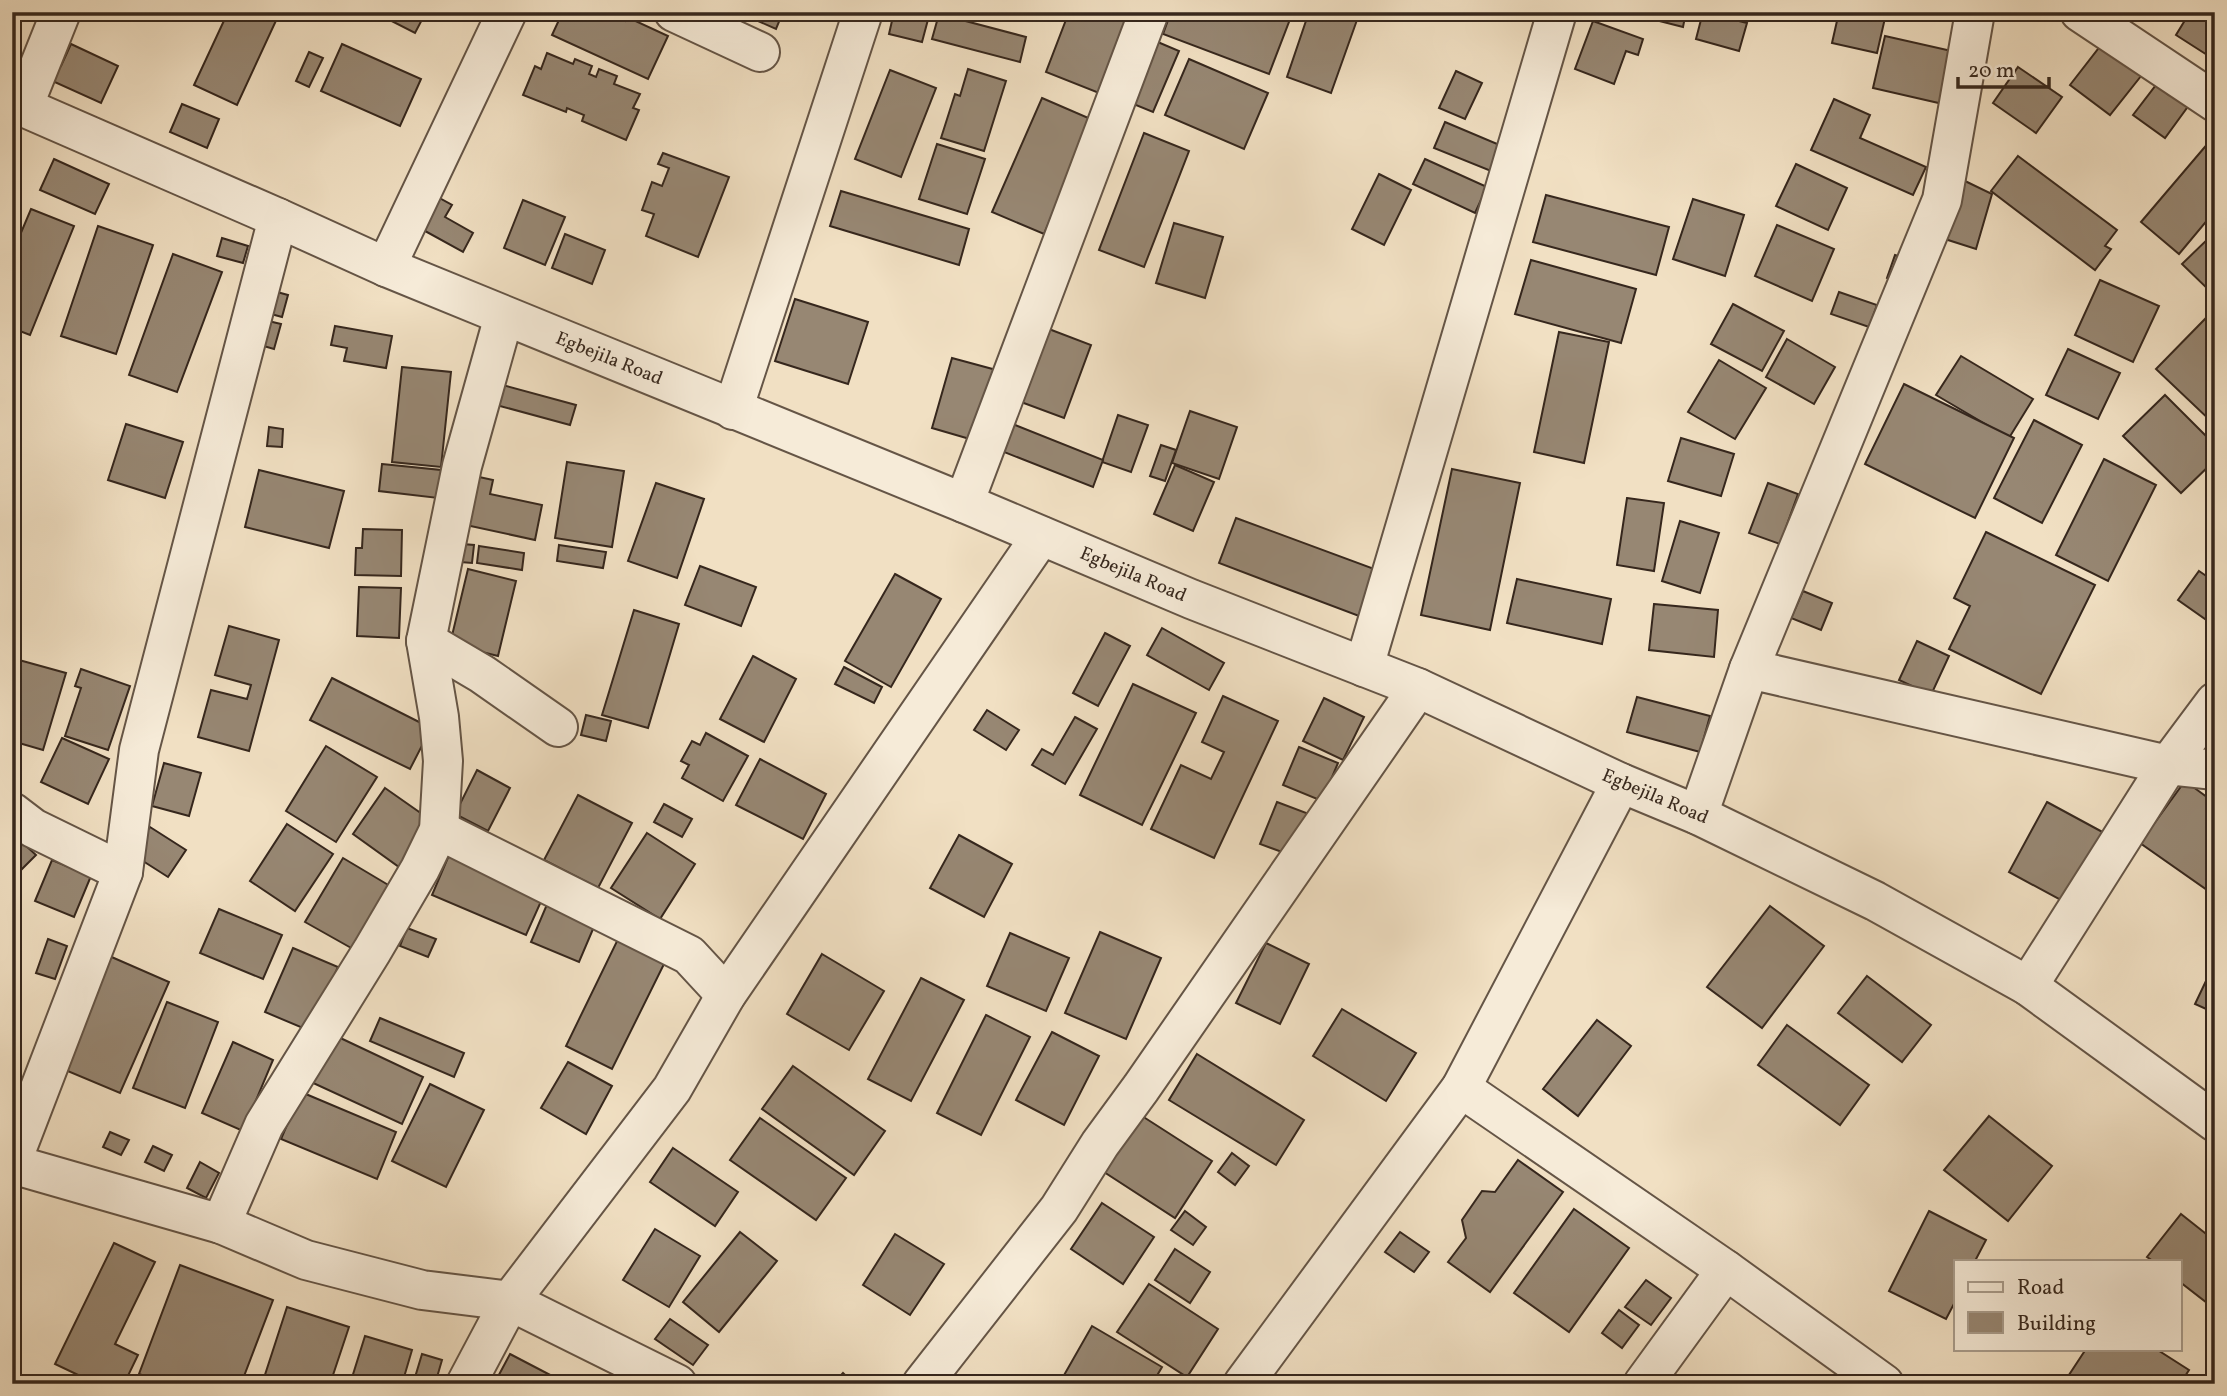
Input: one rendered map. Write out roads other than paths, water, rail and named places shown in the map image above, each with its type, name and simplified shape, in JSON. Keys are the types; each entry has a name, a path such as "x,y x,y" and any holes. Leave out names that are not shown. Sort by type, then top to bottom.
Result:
{"street":[{"path":"18,104 61,12"},
{"path":"386,267 507,12"},
{"path":"674,12 760,52"},
{"path":"733,410 863,12"},
{"path":"964,503 1149,12"},
{"path":"1364,667 1557,12"},
{"path":"1698,815 1749,669 1942,200 1975,12"},
{"path":"2080,12 2215,102"},
{"name":"Egbejila Road","path":"18,104 386,267 964,503 1191,599 1418,688 1621,783 1698,815 1875,901 2028,986 2215,1122"},
{"path":"278,218 139,750 124,872 12,1162 221,1223 306,1260 422,1290 510,1301 677,1384"},
{"path":"221,1223 264,1125 386,928 439,830 443,761 439,717 426,641 462,466 504,316"},
{"path":"466,1384 510,1301 672,1089 726,995 1041,536"},
{"path":"426,641 482,674 558,727"},
{"path":"1749,669 2168,765 2215,771"},
{"path":"922,1384 1059,1209 1100,1144 1418,688"},
{"path":"2028,986 2168,765 2215,702"},
{"path":"1243,1384 1461,1088 1621,783"},
{"path":"12,812 33,828 124,872"},
{"path":"439,830 689,955 726,995"},
{"path":"1461,1088 1726,1270 1884,1384"},
{"path":"1643,1384 1726,1270"}]}
